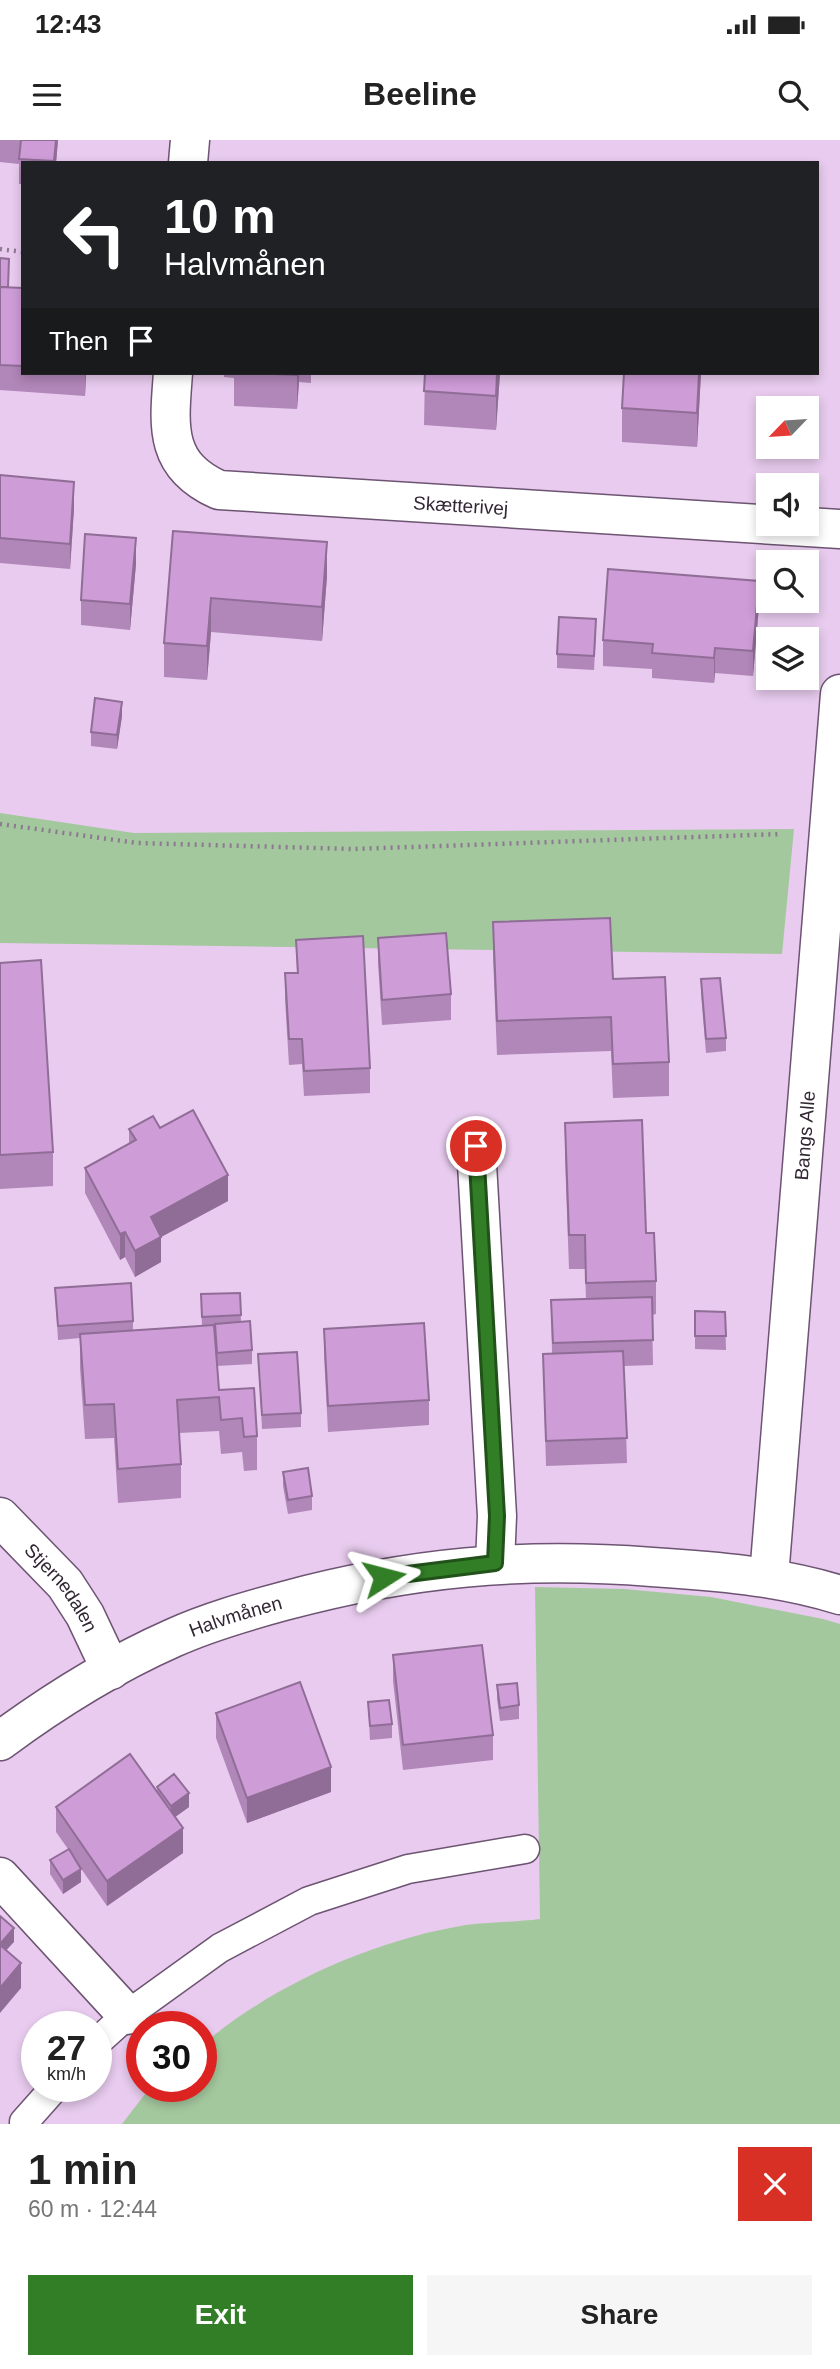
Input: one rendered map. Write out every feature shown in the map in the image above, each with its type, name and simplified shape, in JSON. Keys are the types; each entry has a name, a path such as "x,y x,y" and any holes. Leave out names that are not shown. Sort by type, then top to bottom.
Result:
{"street":[{"path":"188,161 190,140"},
{"name":"Skætterivej","path":"173,375 169,423 179,456 188,470 200,481 219,489 840,530"},
{"name":"Bangs Alle","path":"769,1577 835,833 840,694"},
{"path":"476,1146 497,1516 495,1563"},
{"name":"Stjernedalen","path":"0,1517 65,1584 85,1615 111,1670"},
{"name":"Halvmånen","path":"0,1741 66,1696 174,1637 247,1611 384,1577 495,1563 627,1565 769,1577 840,1595"},
{"path":"0,1877 126,2014"}],"lane":[{"path":"133,2011 220,1948 309,1901 408,1869 525,1849"},
{"path":"112,2029 126,2016"},
{"path":"24,2122 42,2102"}],"path":[{"path":"0,249 21,252"},
{"path":"0,824 137,843 353,849 835,833"}],"green space":[{"path":"0,813 134,833 794,829 782,954 0,943"},
{"path":"535,1587 624,1589 711,1597 840,1624 840,2124 122,2124 139,2102 217,2102 217,2033 259,2003 326,1968 360,1954 431,1932 466,1925 540,1919"}],"building":[{"path":"21,140 56,140 54,161 19,159"},
{"path":"0,258 9,259 8,287 0,287"},
{"path":"0,287 21,288 21,366 0,365"},
{"path":"425,375 497,375 496,396 424,391"},
{"path":"624,375 699,375 697,413 622,408"},
{"path":"0,475 74,482 70,544 0,538"},
{"path":"173,531 327,542 322,607 211,598 207,646 164,643"},
{"path":"85,534 136,538 130,604 81,600"},
{"path":"608,569 756,581 753,651 715,648 714,658 652,653 653,644 603,640"},
{"path":"559,617 596,619 594,656 557,654"},
{"path":"95,698 122,702 117,735 91,732"},
{"path":"610,918 613,979 665,977 669,1062 613,1064 611,1017 497,1021 493,922"},
{"path":"446,933 451,994 382,1000 378,938"},
{"path":"363,936 370,1068 304,1071 302,1039 289,1039 285,973 298,973 296,940"},
{"path":"41,960 53,1152 0,1155 0,963"},
{"path":"720,978 726,1038 706,1039 701,979"},
{"path":"193,1110 228,1175 151,1217 161,1237 135,1251 125,1232 120,1234 85,1168 136,1140 129,1129 153,1116 160,1128"},
{"path":"642,1120 646,1233 654,1233 656,1281 586,1283 585,1235 569,1235 565,1123"},
{"path":"131,1283 133,1321 58,1326 55,1288"},
{"path":"240,1293 241,1315 202,1317 201,1294"},
{"path":"652,1297 653,1340 553,1343 551,1300"},
{"path":"695,1311 725,1312 726,1336 695,1336"},
{"path":"250,1321 252,1350 217,1353 215,1324"},
{"path":"424,1323 429,1400 328,1406 324,1329"},
{"path":"214,1325 219,1390 254,1388 257,1436 244,1437 242,1418 221,1420 219,1397 177,1400 181,1464 118,1469 114,1404 85,1405 80,1334"},
{"path":"623,1351 627,1438 546,1441 543,1354"},
{"path":"297,1352 301,1413 262,1415 258,1354"},
{"path":"308,1468 312,1496 288,1500 283,1472"},
{"path":"482,1645 493,1735 403,1745 393,1655"},
{"path":"300,1682 331,1767 247,1798 216,1713"},
{"path":"517,1683 519,1705 500,1708 497,1685"},
{"path":"389,1700 392,1724 370,1726 368,1702"},
{"path":"130,1754 183,1828 107,1881 56,1807"},
{"path":"174,1774 189,1793 171,1806 157,1787"},
{"path":"69,1849 81,1869 63,1880 50,1860"},
{"path":"0,1916 14,1928 0,1944"},
{"path":"0,1945 21,1963 0,1988"}],"route":[{"path":"384,1577 495,1563 497,1516 476,1146"}]}
